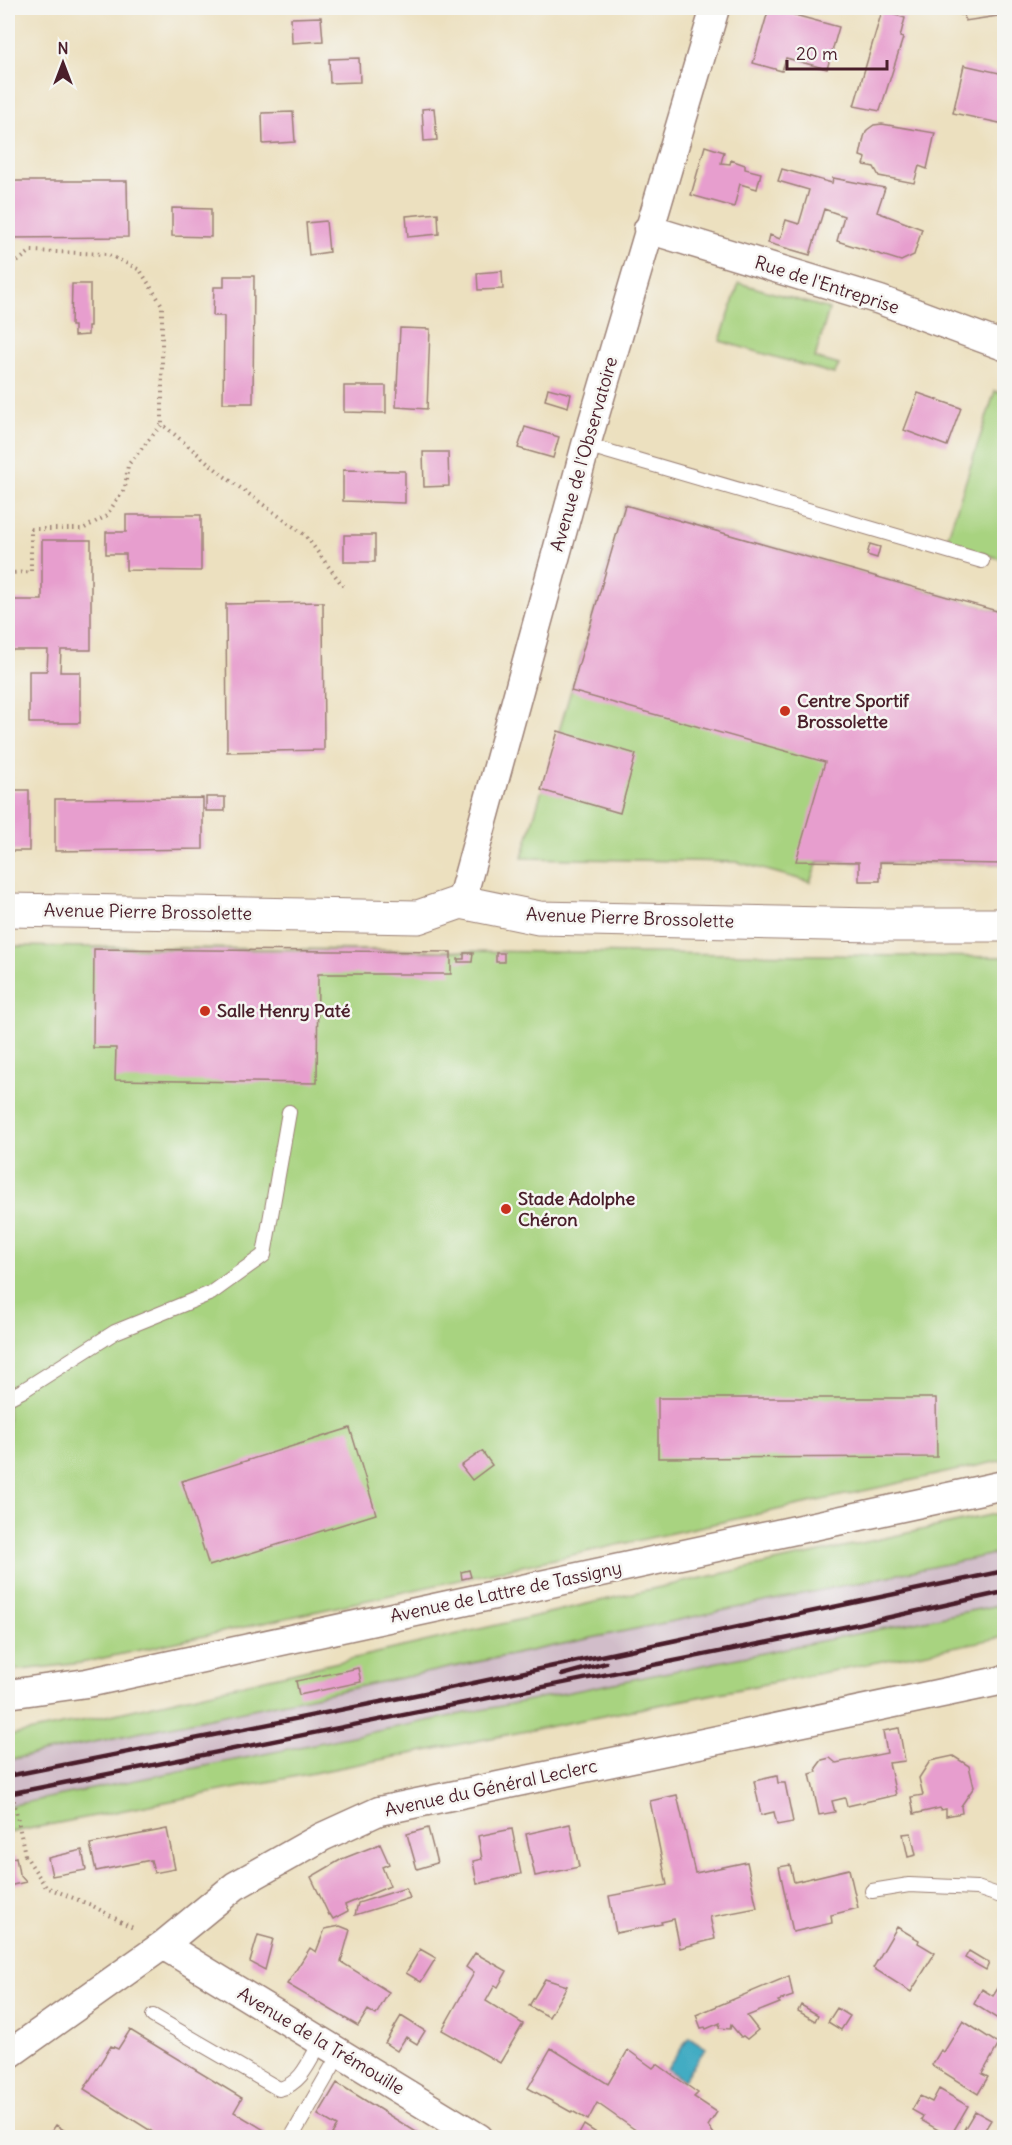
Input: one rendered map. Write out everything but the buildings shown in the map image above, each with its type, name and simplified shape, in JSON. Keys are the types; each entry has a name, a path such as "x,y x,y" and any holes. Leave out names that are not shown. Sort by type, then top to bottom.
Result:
{"street":[{"name":"Avenue de l'Observatoire","path":"460,902 586,445 715,8"},
{"name":"Rue de l'Entreprise","path":"648,229 880,300 1005,346"},
{"name":"Avenue Pierre Brossolette","path":"8,910 418,917 460,902 539,918 1005,925"},
{"name":"Avenue de Lattre de Tassigny","path":"8,1694 27,1693 98,1680 1005,1485"},
{"name":"Avenue du Général Leclerc","path":"8,2055 163,1945 235,1886 322,1837 380,1811 1005,1680"},
{"name":"Avenue de la Trémouille","path":"163,1945 479,2138"}],"lane":[{"path":"586,445 982,561"},
{"path":"8,1398 115,1332 211,1293 264,1255 289,1112"},
{"path":"872,1891 909,1885 977,1888 1005,1897"},
{"path":"153,2016 279,2089 290,2087 331,2047"},
{"path":"291,2138 331,2047"}],"path":[{"path":"8,269 31,251 107,254 140,270 162,305 162,424 128,465 125,488 106,516 83,529 31,529 31,572 8,573"},
{"path":"162,424 224,476 305,535 343,586"},
{"path":"8,1771 25,1855 46,1887 91,1905 163,1945"}],"shaded area":[{"path":"1004,1520 1004,1637 259,1781 8,1833 8,1737"}],"green space":[{"path":"739,283 829,309 815,358 839,365 834,374 720,341"},
{"path":"995,391 1004,394 1004,560 946,542"},
{"name":"Centre Sportif Brossolette","path":"625,505 1004,613 1004,864 818,862 810,882 737,862 522,858"},
{"name":"Stade Adolphe Chéron","path":"8,946 1004,957 1004,1460 81,1663 21,1670 8,1669"},
{"path":"1004,1512 1004,1552 8,1760 8,1736 111,1715 647,1590"},
{"path":"1004,1604 1004,1637 8,1833 8,1806"}],"water":[{"path":"689,2037 706,2048 683,2080 667,2069"}],"railway":[{"path":"8,1776 440,1690 1004,1571"},
{"path":"8,1794 854,1625 1004,1592"},
{"path":"562,1675 606,1663"}],"place":[{"name":"Centre Sportif Brossolette","path":"785,711"},
{"name":"Salle Henry Paté","path":"205,1011"},
{"name":"Stade Adolphe Chéron","path":"506,1209"}]}
